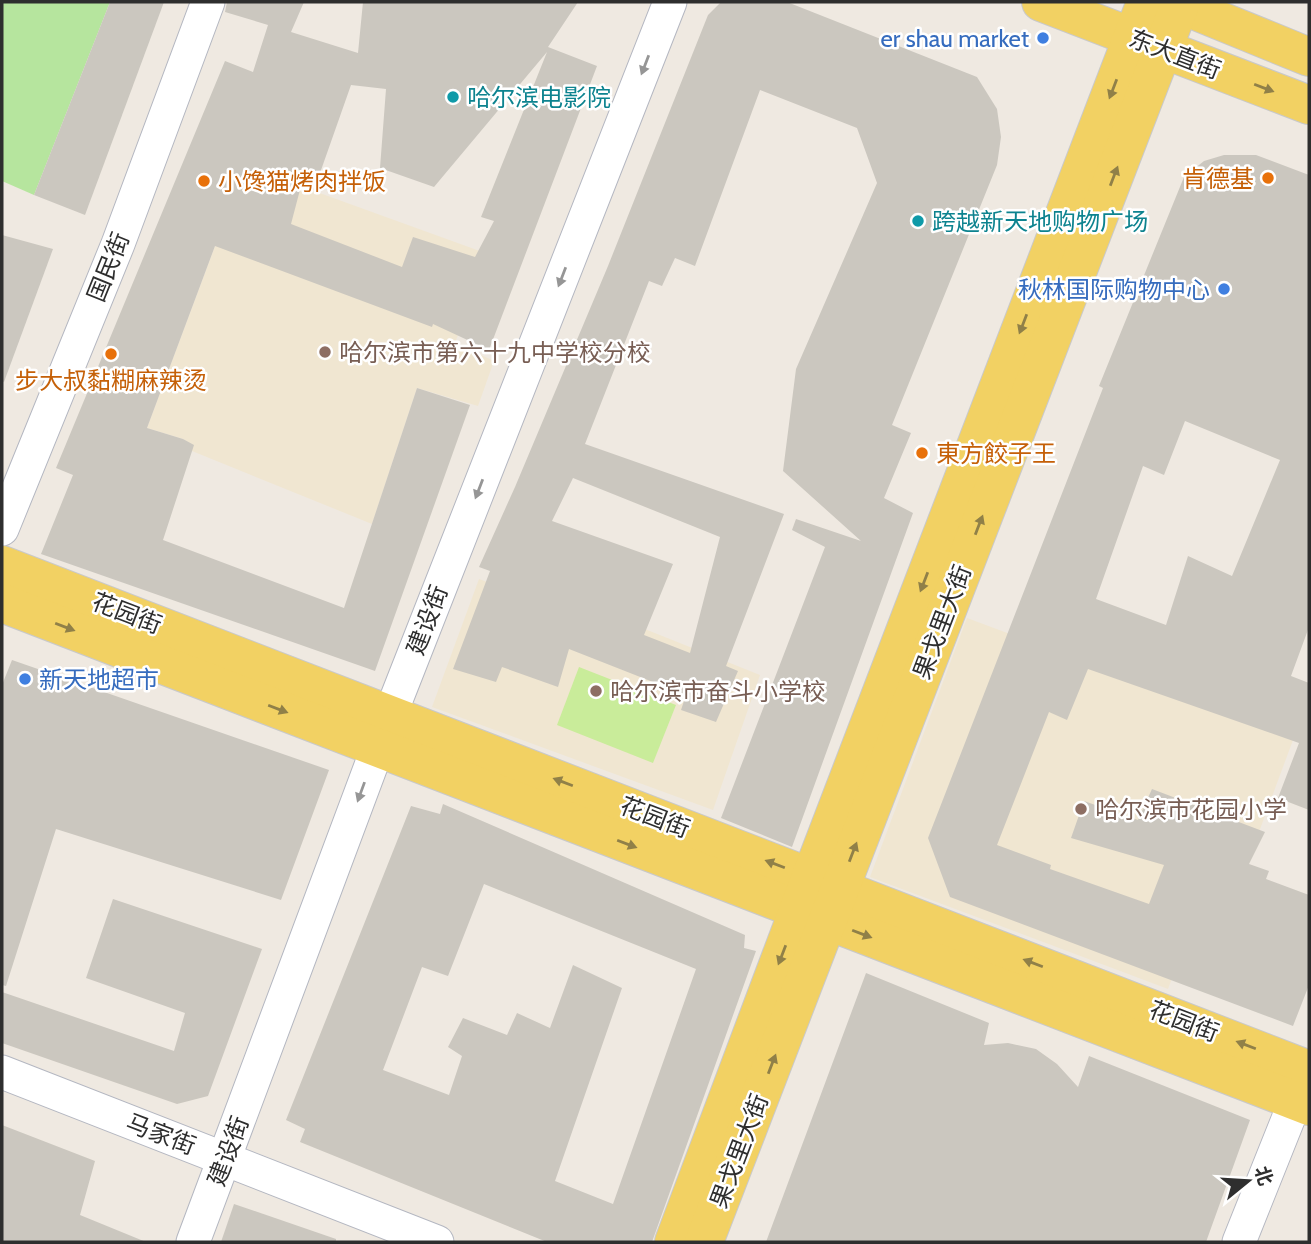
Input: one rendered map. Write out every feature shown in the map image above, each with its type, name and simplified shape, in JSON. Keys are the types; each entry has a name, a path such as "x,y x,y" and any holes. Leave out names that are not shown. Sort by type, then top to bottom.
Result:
{"main road":[{"name":"东大直街","path":"1041,2 1309,105"},
{"name":"东大直街","path":"1170,2 1309,57"},
{"name":"果戈里大街","path":"674,1242 819,899 1148,43 1170,2"},
{"name":"花园街","path":"2,565 384,731 819,899 1306,1082"},
{"name":"花园街","path":"2,603 384,731"},
{"name":"果戈里大街","path":"704,1242 819,899"}],"street":[{"name":"国民街","path":"2,529 118,244 208,2"},
{"name":"建设街","path":"193,1242 384,731 670,2"},
{"name":"马家街","path":"2,1072 437,1242"},
{"path":"1239,1242 1306,1082"}],"shaded area":[{"name":"哈尔滨市第六十九中学校分校","path":"245,166 488,254 455,343 494,361 478,406 417,388 372,524 192,451 191,444 183,439 147,428"},
{"name":"哈尔滨市奋斗小学校","path":"479,579 541,602 547,590 760,675 713,810 432,707"},
{"name":"哈尔滨市花园小学","path":"967,618 1293,740 1237,891 1208,881 1168,989 870,877"}],"green space":[{"path":"2,2 110,2 34,195 2,181"},
{"path":"579,667 676,705 653,763 557,725"}],"building":[{"path":"110,2 164,2 85,215 34,195"},
{"path":"227,2 304,2 291,32 358,53 363,2 578,2 548,47 597,66 489,350 433,324 432,327 215,246 147,428 194,445 163,540 344,608 417,388 470,405 375,671 41,554 73,475 56,468 225,61 253,72 268,25 225,12","holes":["547,52 481,217 494,221 475,257 413,237 402,267 291,224 301,186 314,190 351,85 386,89 380,168 434,187"]},
{"path":"721,2 787,2 977,77 997,109 1001,137 997,165 892,425 911,433 884,498 913,513 792,847 721,818 825,547 792,530 796,519 861,541 783,471 796,369 877,183 857,128 760,90 695,266 675,258 662,286 649,281 585,444 784,514 726,666 738,671 716,722 681,710 686,695 569,649 558,687 502,667 496,682 453,669 490,571 479,567 608,266 708,15","holes":["573,478 720,537 690,653 644,635 673,564 552,521"]},
{"path":"1224,155 1256,155 1309,175 1309,627 1291,676 1309,683 1309,810 1278,798 1299,743 1088,669 1067,720 1049,712 997,845 1051,865 1050,869 1149,904 1164,865 1071,838 1084,801 1138,820 1152,789 1265,832 1249,864 1269,871 1266,879 1309,895 1309,985 1293,1026 950,897 928,838 1103,388 1099,386 1184,177 1204,161","holes":["1185,421 1280,460 1232,576 1188,556 1166,625 1096,599 1143,466 1164,475"]},
{"path":"2,235 53,249 4,382 2,381"},
{"path":"12,660 329,770 281,900 56,829 6,986 2,985 2,685"},
{"path":"443,804 745,935 744,948 756,951 652,1242 547,1242 300,1142 305,1129 286,1120 411,806 440,814","holes":["484,884 696,969 613,1204 555,1181 622,988 573,965 550,1028 517,1013 507,1035 463,1018 448,1047 462,1056 449,1095 383,1070 422,967 448,976"]},
{"path":"113,899 262,949 208,1096 177,1104 2,1043 2,992 174,1051 185,1013 86,978"},
{"path":"866,973 989,1023 984,1045 1008,1043 1036,1049 1057,1064 1078,1087 1089,1056 1250,1120 1206,1242 766,1242"},
{"path":"2,1125 95,1161 80,1215 146,1242 2,1242"},
{"path":"234,1204 336,1239 336,1242 221,1242"}],"place":[{"name":"er shau market","path":"1043,38"},
{"name":"哈尔滨电影院","path":"453,97"},
{"name":"肯德基","path":"1268,178"},
{"name":"小馋猫烤肉拌饭","path":"204,181"},
{"name":"跨越新天地购物广场","path":"918,221"},
{"name":"秋林国际购物中心","path":"1224,289"},
{"name":"哈尔滨市第六十九中学校分校","path":"325,352"},
{"name":"步大叔黏糊麻辣烫","path":"111,354"},
{"name":"東方餃子王","path":"922,453"},
{"name":"新天地超市","path":"25,679"},
{"name":"哈尔滨市奋斗小学校","path":"596,691"},
{"name":"哈尔滨市花园小学","path":"1081,809"}]}
